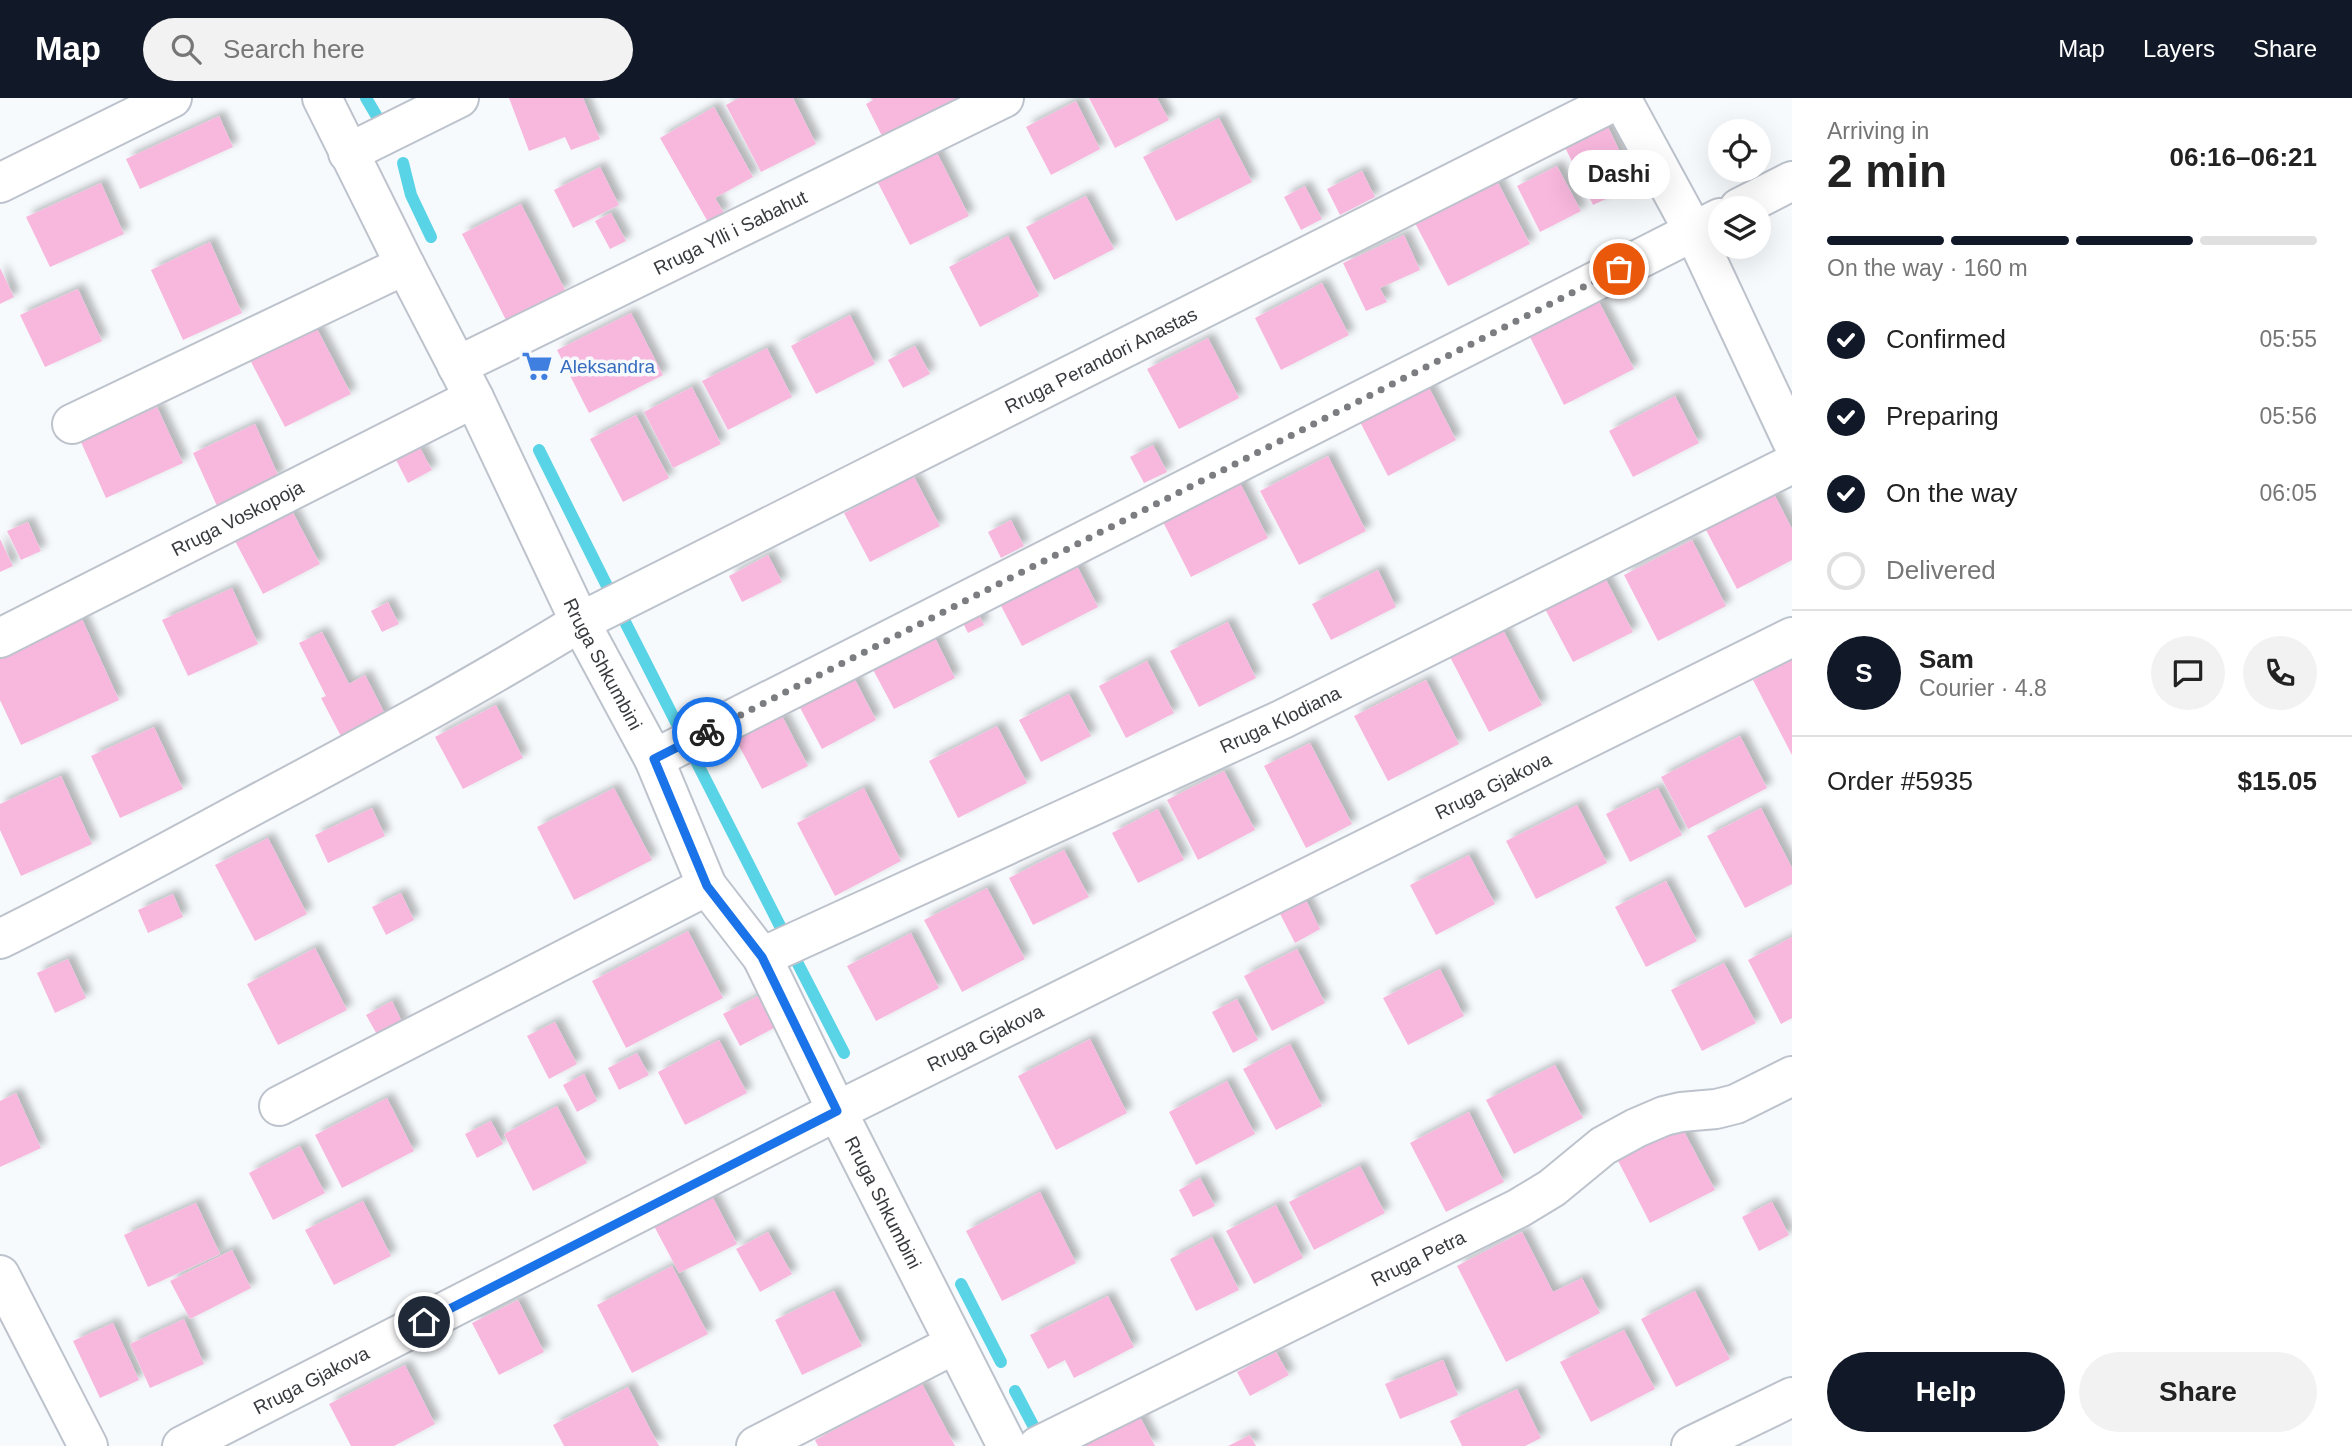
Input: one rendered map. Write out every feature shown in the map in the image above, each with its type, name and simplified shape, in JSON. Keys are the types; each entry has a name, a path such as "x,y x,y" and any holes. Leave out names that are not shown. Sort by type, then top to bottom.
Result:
{"street":[{"path":"0,183 172,98"},
{"name":"Rruga Shkumbini","path":"322,98 466,382 580,622 654,759 707,886 762,957 1007,1446"},
{"path":"348,153 459,98"},
{"name":"Rruga Ylli i Sabahut","path":"466,382 1004,98"},
{"path":"1621,98 1707,225 1792,441"},
{"name":"Rruga Perandori Anastas","path":"0,939 380,738 499,672 580,622 1621,98"},
{"path":"1763,196 1792,181"},
{"path":"654,759 1707,225"},
{"path":"72,424 405,265"},
{"name":"Rruga Voskopoja","path":"0,638 466,382"},
{"name":"Rruga Klodiana","path":"762,957 1283,719 1792,464"},
{"name":"Rruga Gjakova","path":"182,1446 837,1111 1792,637"},
{"path":"279,1106 707,886"},
{"name":"Rruga Petra","path":"1038,1446 1511,1213 1552,1188 1603,1146 1636,1128 1664,1116 1736,1104 1792,1076"},
{"path":"0,1275 88,1446"},
{"path":"756,1446 955,1344"},
{"path":"1691,1446 1792,1397"}],"building":[{"path":"509,98 583,98 600,139 571,150 565,137 529,151"},
{"path":"739,98 793,98 816,144 761,172 726,105"},
{"path":"871,98 958,98 961,103 885,142 866,104 873,100"},
{"path":"1089,98 1157,98 1169,120 1115,148"},
{"path":"1076,101 1100,149 1051,175 1026,127"},
{"path":"714,107 753,177 715,198 724,213 708,222 660,138"},
{"path":"219,116 233,147 140,189 126,159"},
{"path":"1219,118 1252,182 1176,221 1143,157"},
{"path":"1605,121 1636,185 1593,205 1562,141"},
{"path":"935,149 969,216 910,245 876,179"},
{"path":"1557,166 1581,211 1540,232 1517,186"},
{"path":"600,167 619,205 573,228 554,190"},
{"path":"1362,171 1375,197 1340,215 1327,189"},
{"path":"1497,181 1530,244 1448,286 1415,223"},
{"path":"101,183 124,234 50,267 26,217"},
{"path":"1305,186 1322,219 1301,230 1284,197"},
{"path":"1086,196 1114,249 1054,280 1026,227"},
{"path":"521,204 565,290 506,320 462,234"},
{"path":"611,213 626,241 610,249 595,221"},
{"path":"1404,235 1420,270 1380,288 1387,302 1366,311 1343,263"},
{"path":"1008,236 1039,296 980,327 949,267"},
{"path":"210,242 242,313 183,340 151,270"},
{"path":"0,268 14,297 0,304"},
{"path":"1322,283 1349,335 1281,370 1255,318"},
{"path":"78,289 102,341 45,367 20,315"},
{"path":"1599,302 1634,369 1564,405 1530,337"},
{"path":"631,313 663,375 589,413 557,350"},
{"path":"850,315 875,364 816,394 791,346"},
{"path":"315,325 351,394 285,427 249,358"},
{"path":"1208,338 1239,398 1179,429 1147,369"},
{"path":"915,346 930,374 903,388 888,360"},
{"path":"767,348 792,397 728,430 702,381"},
{"path":"1425,380 1456,440 1388,476 1357,416"},
{"path":"692,387 721,444 673,468 644,412"},
{"path":"1675,396 1699,443 1633,477 1609,431"},
{"path":"157,407 183,463 106,498 81,442"},
{"path":"636,415 669,478 623,502 590,439"},
{"path":"255,424 279,477 217,506 193,453"},
{"path":"1153,445 1167,472 1144,483 1130,457"},
{"path":"420,448 432,470 408,483 396,460"},
{"path":"1328,456 1366,531 1299,565 1260,491"},
{"path":"914,477 940,526 870,562 844,513"},
{"path":"1238,479 1268,538 1191,577 1161,518"},
{"path":"1774,494 1792,529 1792,560 1737,589 1706,530"},
{"path":"292,511 320,564 263,594 235,541"},
{"path":"1011,520 1024,546 1001,558 988,532"},
{"path":"28,522 41,551 21,560 7,531"},
{"path":"0,539 13,566 0,572"},
{"path":"1692,540 1726,606 1658,641 1624,575"},
{"path":"768,555 782,582 742,602 729,576"},
{"path":"1073,558 1098,607 1022,646 997,598"},
{"path":"1378,570 1396,607 1331,640 1312,604"},
{"path":"1604,576 1633,632 1573,662 1544,607"},
{"path":"232,588 258,644 188,676 162,620"},
{"path":"388,602 399,624 382,632 371,611"},
{"path":"976,609 984,625 968,633 960,617"},
{"path":"81,617 119,700 21,745 0,700 0,653"},
{"path":"1228,622 1256,678 1199,707 1170,651"},
{"path":"1502,628 1542,705 1489,732 1449,655"},
{"path":"322,632 349,684 365,675 388,720 344,742 321,698 326,696 299,643"},
{"path":"932,632 955,678 894,709 870,664"},
{"path":"1792,660 1792,755 1753,680"},
{"path":"1147,661 1174,713 1126,738 1099,686"},
{"path":"852,674 876,720 822,749 797,702"},
{"path":"1426,680 1459,744 1388,781 1354,716"},
{"path":"1069,694 1091,736 1041,762 1019,720"},
{"path":"496,705 523,758 463,789 435,737"},
{"path":"782,716 808,766 762,789 736,740"},
{"path":"997,726 1027,783 958,818 929,761"},
{"path":"154,727 183,789 120,818 91,756"},
{"path":"1740,736 1767,788 1688,829 1661,777"},
{"path":"1310,743 1352,824 1306,848 1264,766"},
{"path":"1224,771 1255,830 1198,860 1167,800"},
{"path":"61,776 92,844 21,876 0,830 0,804"},
{"path":"614,788 652,860 574,900 537,827"},
{"path":"864,788 901,861 835,896 797,823"},
{"path":"1658,788 1682,835 1630,862 1606,814"},
{"path":"1577,805 1607,863 1536,899 1506,841"},
{"path":"372,808 385,836 328,863 315,835"},
{"path":"1761,808 1792,868 1792,884 1745,908 1707,836"},
{"path":"1158,809 1184,860 1138,883 1112,833"},
{"path":"268,838 307,914 255,941 215,865"},
{"path":"1064,850 1089,897 1033,925 1009,878"},
{"path":"1469,855 1495,904 1436,935 1410,885"},
{"path":"1666,881 1697,941 1646,967 1615,907"},
{"path":"987,888 1025,959 962,992 924,920"},
{"path":"401,893 414,920 386,935 372,907"},
{"path":"173,894 183,917 148,933 138,910"},
{"path":"1303,894 1320,929 1295,943 1277,908"},
{"path":"688,931 723,998 626,1048 592,981"},
{"path":"911,933 939,988 876,1021 847,966"},
{"path":"1792,937 1792,1018 1781,1024 1748,960"},
{"path":"315,948 347,1010 278,1045 247,984"},
{"path":"1297,949 1325,1003 1272,1031 1244,976"},
{"path":"68,959 86,998 55,1013 37,973"},
{"path":"1724,963 1756,1023 1702,1051 1671,990"},
{"path":"1440,969 1464,1016 1408,1045 1383,998"},
{"path":"758,996 774,1028 740,1046 723,1014"},
{"path":"1237,999 1258,1040 1233,1053 1212,1012"},
{"path":"392,1001 404,1026 379,1038 366,1015"},
{"path":"555,1022 577,1064 549,1079 527,1036"},
{"path":"1090,1039 1127,1113 1056,1150 1018,1076"},
{"path":"719,1040 747,1093 685,1125 658,1072"},
{"path":"1290,1044 1322,1106 1276,1130 1243,1069"},
{"path":"637,1053 649,1075 619,1090 608,1068"},
{"path":"1555,1065 1583,1118 1514,1154 1486,1100"},
{"path":"584,1074 597,1101 577,1112 563,1085"},
{"path":"1227,1081 1255,1134 1196,1165 1169,1112"},
{"path":"16,1093 41,1148 0,1167 0,1101"},
{"path":"387,1098 414,1151 342,1188 315,1135"},
{"path":"557,1106 587,1163 533,1191 504,1134"},
{"path":"1469,1112 1504,1182 1446,1212 1410,1143"},
{"path":"491,1121 503,1144 477,1158 465,1134"},
{"path":"1680,1124 1715,1190 1650,1223 1616,1157"},
{"path":"300,1146 325,1193 273,1220 249,1173"},
{"path":"1360,1166 1385,1213 1314,1250 1289,1202"},
{"path":"1200,1178 1215,1206 1193,1217 1179,1190"},
{"path":"1040,1192 1076,1263 1002,1301 966,1231"},
{"path":"712,1196 737,1244 679,1273 654,1226"},
{"path":"363,1201 391,1256 334,1285 305,1230"},
{"path":"1772,1202 1789,1235 1759,1251 1742,1217"},
{"path":"196,1203 220,1254 148,1287 124,1235"},
{"path":"1276,1205 1303,1258 1254,1284 1226,1231"},
{"path":"768,1232 792,1274 760,1292 736,1249"},
{"path":"1522,1232 1553,1292 1582,1278 1600,1313 1506,1362 1457,1266"},
{"path":"1212,1237 1239,1290 1196,1311 1170,1259"},
{"path":"232,1250 251,1288 190,1319 170,1281"},
{"path":"672,1266 708,1334 632,1373 597,1305"},
{"path":"834,1291 862,1346 802,1375 775,1320"},
{"path":"1695,1291 1730,1359 1676,1387 1641,1319"},
{"path":"1108,1296 1134,1347 1074,1378 1065,1360 1048,1369 1030,1335"},
{"path":"518,1300 544,1352 499,1375 472,1323"},
{"path":"184,1319 204,1364 150,1388 130,1344"},
{"path":"113,1323 139,1380 100,1398 73,1341"},
{"path":"1624,1330 1655,1389 1591,1422 1560,1362"},
{"path":"1276,1352 1289,1375 1250,1396 1237,1372"},
{"path":"1443,1360 1458,1395 1400,1419 1385,1384"},
{"path":"405,1365 435,1424 394,1446 351,1446 329,1404"},
{"path":"922,1384 955,1446 818,1446 815,1440"},
{"path":"628,1387 659,1446 564,1446 553,1425"},
{"path":"1517,1389 1541,1438 1525,1446 1462,1446 1450,1421"},
{"path":"1139,1415 1155,1446 1079,1446"},
{"path":"1250,1435 1256,1446 1228,1446"}],"waterway":[{"path":"366,98 379,120"},
{"path":"403,163 411,195 431,237"},
{"path":"539,450 611,594"},
{"path":"619,610 683,736"},
{"path":"693,755 780,926"},
{"path":"797,962 844,1053"},
{"path":"961,1284 1001,1362"},
{"path":"1015,1391 1036,1431"}],"way so far":[{"path":"707,732 1619,269"}],"place":[{"name":"Dashi","path":"1619,269"},
{"name":"Aleksandra","path":"537,366"}],"route":[{"path":"424,1322 837,1111 762,957 707,886 654,759 707,732"}]}
